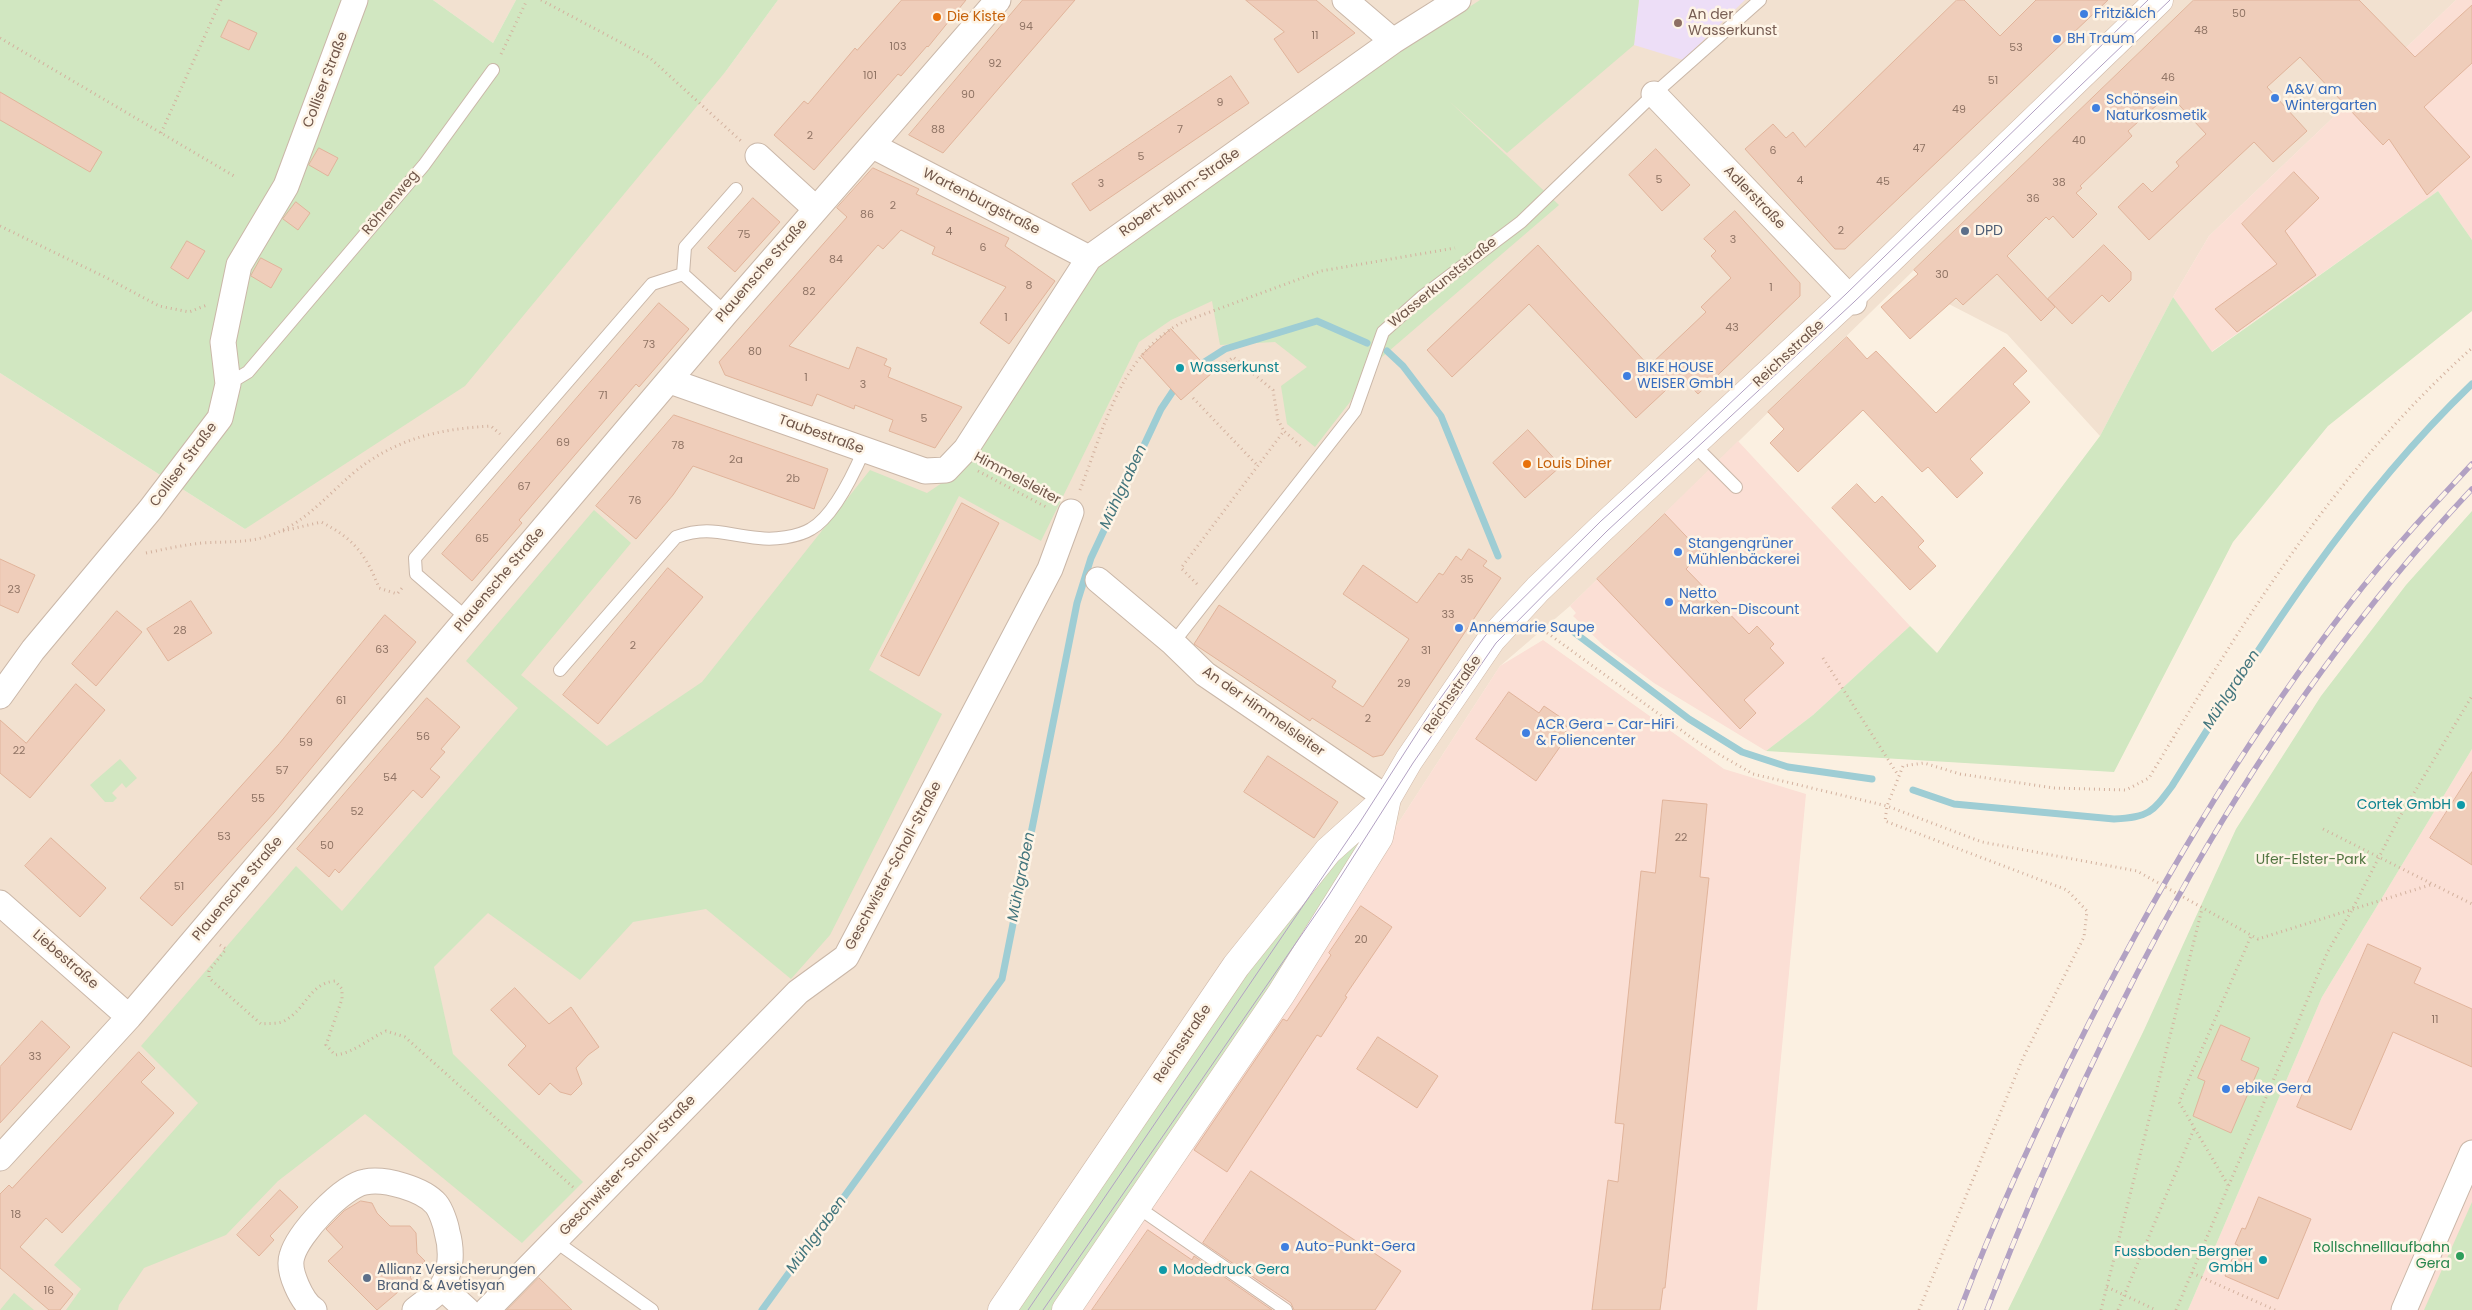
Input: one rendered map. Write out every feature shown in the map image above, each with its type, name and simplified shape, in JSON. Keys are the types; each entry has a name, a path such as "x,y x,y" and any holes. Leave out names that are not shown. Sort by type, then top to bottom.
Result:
{"main road":[{"name":"Reichsstraße","path":"1002,1310 1236,966 1328,851 1387,798 1409,760 1491,640 1602,528 1852,300 2159,0"},
{"name":"Reichsstraße","path":"1066,1310 1281,994 1379,837 1387,798"}],"street":[{"name":"Colliser Straße","path":"0,696 33,650 150,510 220,418 228,384 224,342 239,265 286,186 355,0"},
{"name":"Plauensche Straße","path":"0,1158 129,1017 726,313 998,0"},
{"path":"1345,0 1393,41"},
{"name":"Robert-Blum-Straße","path":"961,454 1089,258 1393,41 1458,0"},
{"name":"Adlerstraße","path":"1654,94 1852,300"},
{"name":"Wartenburgstraße","path":"873,146 1089,258"},
{"path":"758,156 816,209"},
{"name":"Taubestraße","path":"670,381 924,471 946,470 961,454"},
{"name":"Geschwister-Scholl-Straße","path":"487,1310 798,992 846,957 1050,569 1070,516"},
{"name":"An der Himmelsleiter","path":"1098,580 1173,643 1205,674 1387,798"},
{"name":"Liebestraße","path":"0,903 129,1017"},
{"path":"2404,1310 2472,1153"},
{"path":"314,1310 302,1298 295,1278 291,1258 298,1240 341,1194 364,1182 391,1183 411,1188 436,1204 447,1232 452,1258 442,1287 415,1310"},
{"path":"442,1287 467,1310"}],"lane":[{"name":"Wasserkunststraße","path":"1173,643 1355,411 1383,332 1422,296 1520,222 1654,94 1760,0"},
{"name":"Röhrenweg","path":"228,384 248,372 424,165 493,70"},
{"path":"683,274 685,247 736,189"},
{"path":"683,274 726,313"},
{"path":"468,619 416,574 415,558 652,284 683,274"},
{"path":"1693,444 1736,486"},
{"path":"560,670 676,537 708,530 760,539 781,538 811,529 825,517 853,475 864,450"},
{"path":"1136,1206 1286,1310"},
{"path":"555,1241 652,1310"}],"path":[{"path":"161,133 221,0"},
{"path":"493,70 527,0"},
{"path":"541,0 650,58 758,156"},
{"path":"0,38 234,176"},
{"path":"0,226 107,278 159,306 189,312 233,295"},
{"path":"1070,516 1127,376 1146,348 1166,330 1321,271 1430,254 1463,245"},
{"path":"1919,1310 2023,1058 2084,937 2087,911 2067,890 1884,821 1887,806 1903,766 1924,763 1960,774 2054,788 2126,790 2149,778 2250,613 2302,539 2387,433 2472,348"},
{"path":"1223,366 1233,357 1273,390 1278,420 1284,431 1316,460"},
{"path":"1193,398 1258,466"},
{"path":"278,533 309,512 353,473 392,448 428,433 491,426"},
{"path":"1209,597 1181,568 1284,431"},
{"name":"Himmelsleiter","path":"961,454 1070,516"},
{"path":"145,554 182,545 243,543 300,525 321,522 340,532 361,550 379,588 397,594"},
{"path":"1518,611 1724,759 1753,774 1887,806 1982,842 2137,871 2258,939 2433,884"},
{"path":"1823,658 1899,776"},
{"path":"2176,1310 2328,951 2352,910 2399,818 2472,696"},
{"path":"2322,829 2472,904"},
{"path":"2102,1310 2202,909"},
{"path":"203,930 226,949 209,970 209,978 262,1024 282,1022 300,1009 315,989 325,982 335,981 342,989 342,999 326,1045 335,1055 349,1054 369,1039 386,1031 405,1037 591,1204"},
{"path":"2229,1186 2179,1102 2252,936"},
{"path":"2118,1310 2194,1129"},
{"path":"2192,1273 2275,1310"},
{"path":"2107,1286 2156,1310"}],"shaded area":[{"path":"433,0 516,0 493,43"},
{"path":"778,0 2456,0 2209,236 2173,297 2100,436 2007,334 1943,301 1914,270 1570,606 1500,666 1083,1310 0,1310 0,373 245,529 726,71"},
{"name":"An der Wasserkunst","path":"1639,0 1745,0 1683,60 1634,45"},
{"path":"2456,0 2472,0 2472,240 2438,191 2211,352 2173,297 2209,236"},
{"path":"1738,441 1910,626 1813,715 1766,751 1654,683 1604,646 1573,616 1576,613 1570,606"},
{"path":"1543,640 1724,769 1806,794 1757,1310 1083,1310 1500,666"},
{"path":"2472,749 2472,1310 2188,1310 2322,997"}],"green space":[{"path":"0,0 433,0 493,43 516,0 778,0 726,71 465,386 245,529 0,373"},
{"path":"1480,0 1639,0 1634,45 1507,153 1449,101 1559,205 1368,369 1350,402 1315,447 1287,424 1281,386 1307,367 1275,342 1220,345 1212,301 1171,320 1139,342 1041,541 959,496 869,670 942,714 830,935 791,979 706,909 633,922 580,980 488,913 434,967 453,1054 583,1182 522,1243 365,1114 278,1181 226,1235 144,1268 119,1305 118,1310 66,1310 81,1289 54,1265 198,1103 141,1046 296,866 342,911 518,708 466,661 594,510 631,543 521,675 607,746 702,682 870,470 927,493 957,473 1098,266 1397,54"},
{"path":"2438,191 2472,240 2472,311 2328,426 2233,542 2114,772 1766,751 1813,715 1910,626 1937,653 2100,436 2173,297 2212,352"},
{"name":"Ufer-Elster-Park","path":"2472,511 2472,749 2322,997 2188,1310 2008,1310 2144,1030 2236,829 2321,696 2406,585"},
{"path":"120,759 137,778 126,788 122,783 112,793 117,798 113,802 105,802 90,785"},
{"path":"1374,829 1057,1310 1009,1310 1221,996 1350,838"},
{"name":"Rollschnelllaufbahn Gera","path":"2472,1202 2472,1310 2424,1310"},
{"path":"14,1293 34,1310 0,1310"}],"building":[{"path":"902,0 966,0 928,47 901,76 898,74 814,170 774,135 804,101 808,104 855,48 857,50"},
{"path":"1023,0 1075,0 943,153 909,135"},
{"path":"1246,0 1316,0 1355,33 1298,73 1274,39 1284,32"},
{"path":"1957,0 1964,0 2000,36 2036,0 2108,0 1845,249 1835,249 1745,149 1773,124 1786,138 1793,132 1805,147"},
{"path":"2194,0 2359,0 2415,57 2472,5 2472,63 2424,107 2470,157 2427,195 2389,139 2383,145 2300,57 2267,87 2307,131 2273,162 2254,142 2149,240 2118,207 2143,183 2152,192 2179,166 2176,162 2206,134 2169,94 2128,131 2132,136 2080,186 2082,188 2076,193 2097,214 2073,238 2053,216 2049,220 2046,217 2007,256 2055,307 2041,321 1997,274 1963,305 1956,298 1910,339 1881,307 1918,274 1914,270"},
{"path":"229,20 257,33 249,50 221,37"},
{"path":"1231,76 1249,103 1090,211 1072,184"},
{"path":"0,92 102,152 90,172 0,120"},
{"path":"319,148 338,158 328,176 309,165"},
{"path":"1656,149 1690,185 1662,211 1629,175"},
{"path":"873,168 919,189 916,194 1009,238 1005,246 1055,281 1009,344 980,323 1006,287 932,254 935,247 901,230 883,249 878,245 789,346 849,369 857,347 887,359 884,365 891,368 888,377 962,407 935,448 889,431 893,420 855,405 854,409 817,394 812,406 725,375 719,362 847,217 837,208"},
{"path":"2294,172 2319,198 2285,231 2316,275 2237,332 2215,309 2277,264 2242,224"},
{"path":"753,198 780,222 735,272 708,248"},
{"path":"296,202 310,213 298,230 283,219"},
{"path":"1735,211 1800,283 1800,296 1698,394 1681,376 1636,418 1529,304 1452,377 1427,350 1538,245 1649,366 1706,312 1701,307 1731,278 1711,256 1716,251 1704,239"},
{"path":"187,241 205,251 188,279 171,268"},
{"path":"2104,245 2131,272 2131,280 2109,302 2102,295 2072,324 2048,299"},
{"path":"261,258 282,269 271,288 251,276"},
{"path":"659,303 689,329 639,387 636,384 519,520 522,523 472,581 442,554"},
{"name":"Wasserkunst","path":"1171,329 1212,373 1181,400 1141,356"},
{"path":"1847,337 1867,359 1876,351 1936,413 2004,347 2027,371 2013,384 2030,402 1970,459 1983,473 1957,498 1928,467 1922,472 1863,410 1798,472 1770,443 1784,429 1768,412"},
{"path":"674,415 828,469 814,509 693,466 673,495 636,539 596,506"},
{"name":"Louis Diner","path":"1528,430 1561,466 1525,498 1493,463"},
{"path":"1857,484 1875,503 1882,496 1924,541 1918,547 1936,566 1910,590 1832,508"},
{"path":"962,503 999,523 919,676 881,656"},
{"name":"Netto Marken-Discount","path":"1665,514 1702,553 1686,569 1749,634 1757,626 1774,644 1770,648 1784,663 1744,700 1756,713 1740,729 1597,579"},
{"path":"1469,549 1487,561 1483,566 1501,578 1383,755 1373,757 1312,718 1310,721 1194,644 1219,605 1336,681 1332,687 1363,707 1409,639 1343,594 1363,565 1417,603 1439,573 1443,575 1456,556 1461,560"},
{"path":"0,559 35,575 18,613 0,605"},
{"path":"668,568 703,597 598,724 563,695"},
{"path":"191,601 212,633 168,661 147,629"},
{"path":"117,611 142,632 96,686 72,664"},
{"path":"385,615 416,642 274,813 172,926 140,898 279,744"},
{"path":"76,684 105,710 30,798 0,773 0,720 26,743"},
{"path":"1509,692 1539,713 1544,706 1569,723 1564,730 1569,734 1536,781 1476,739"},
{"path":"427,698 460,727 441,749 445,752 430,769 440,777 422,798 413,790 339,873 335,869 329,877 297,849"},
{"path":"1268,756 1338,802 1314,838 1244,792"},
{"name":"Cortek GmbH","path":"2472,772 2472,865 2430,838"},
{"path":"1663,800 1707,804 1700,877 1709,878 1665,1288 1663,1288 1660,1310 1592,1310 1608,1180 1618,1182 1624,1124 1615,1123 1641,871 1655,873"},
{"path":"51,838 106,888 80,917 25,866"},
{"path":"1361,906 1392,927 1345,996 1347,997 1321,1037 1317,1035 1227,1172 1194,1150 1283,1019 1287,1021"},
{"path":"2368,944 2421,968 2414,983 2472,1009 2472,1067 2393,1032 2351,1130 2297,1107"},
{"path":"515,988 549,1024 571,1007 599,1047 588,1055 576,1068 582,1084 571,1095 560,1092 550,1083 539,1095 508,1065 526,1046 491,1010"},
{"path":"42,1021 70,1047 0,1123 0,1067"},
{"path":"2221,1025 2250,1038 2241,1060 2259,1068 2231,1133 2193,1116 2205,1081 2198,1078"},
{"path":"1378,1037 1438,1076 1417,1108 1357,1069"},
{"path":"139,1052 155,1068 141,1082 174,1113 62,1233 46,1218 20,1247 73,1294 60,1310 49,1310 0,1268 0,1194 9,1185 12,1188"},
{"path":"1251,1171 1401,1271 1375,1310 1294,1310 1291,1303 1203,1243"},
{"path":"280,1190 298,1207 270,1236 274,1240 259,1256 237,1235"},
{"name":"Fussboden-Bergner GmbH","path":"2259,1197 2311,1219 2278,1299 2225,1276 2238,1245 2235,1244 2242,1228 2245,1229"},
{"path":"361,1201 372,1203 377,1213 390,1226 410,1226 416,1233 417,1253 425,1261 410,1277 412,1280 377,1310 328,1261 343,1247 326,1229 344,1211"},
{"name":"Modedruck Gera","path":"1148,1230 1192,1260 1194,1256 1272,1310 1092,1310"},
{"path":"539,1278 572,1310 507,1310"}],"waterway":[{"name":"Mühlgraben","path":"1203,363 1225,349 1317,321 1367,343"},
{"name":"Mühlgraben","path":"1387,351 1403,366 1441,416 1498,556"},
{"name":"Mühlgraben","path":"1913,790 1954,804 2114,819 2135,817 2149,812 2172,786 2274,627 2347,525 2386,476 2472,384"},
{"name":"Mühlgraben","path":"762,1310 1002,979 1077,603 1091,558 1161,409 1173,391"},
{"name":"Mühlgraben","path":"1575,633 1689,719 1742,752 1788,767 1872,779"}],"tram line":[{"path":"1028,1310 1360,822 1432,710 1485,636 1601,521 1691,440 1846,294 2148,0"},
{"path":"1043,1310 1329,895 1413,763 1496,643 1607,531 1854,302 2170,0"}],"railway":[{"path":"1960,1310 2005,1201 2071,1058 2147,914 2210,807 2277,703 2350,603 2394,549 2472,464"},
{"path":"1987,1310 2032,1199 2080,1089 2133,981 2190,876 2252,773 2320,674 2393,579 2472,489"}],"place":[{"name":"Fritzi&Ich","path":"2084,14"},
{"name":"Die Kiste","path":"937,17"},
{"name":"An der Wasserkunst","path":"1678,23"},
{"name":"BH Traum","path":"2057,39"},
{"name":"A&V am Wintergarten","path":"2275,98"},
{"name":"Schönsein Naturkosmetik","path":"2096,108"},
{"name":"DPD","path":"1965,231"},
{"name":"Wasserkunst","path":"1180,368"},
{"name":"BIKE HOUSE WEISER GmbH","path":"1627,376"},
{"name":"Louis Diner","path":"1527,464"},
{"name":"Stangengrüner Mühlenbäckerei","path":"1678,552"},
{"name":"Netto Marken-Discount","path":"1669,602"},
{"name":"Annemarie Saupe","path":"1459,628"},
{"name":"ACR Gera - Car-HiFi & Foliencenter","path":"1526,733"},
{"name":"Cortek GmbH","path":"2461,805"},
{"name":"ebike Gera","path":"2226,1089"},
{"name":"Auto-Punkt-Gera","path":"1285,1247"},
{"name":"Rollschnelllaufbahn Gera","path":"2460,1256"},
{"name":"Fussboden-Bergner GmbH","path":"2263,1260"},
{"name":"Modedruck Gera","path":"1163,1270"},
{"name":"Allianz Versicherungen Brand & Avetisyan","path":"367,1278"}]}
